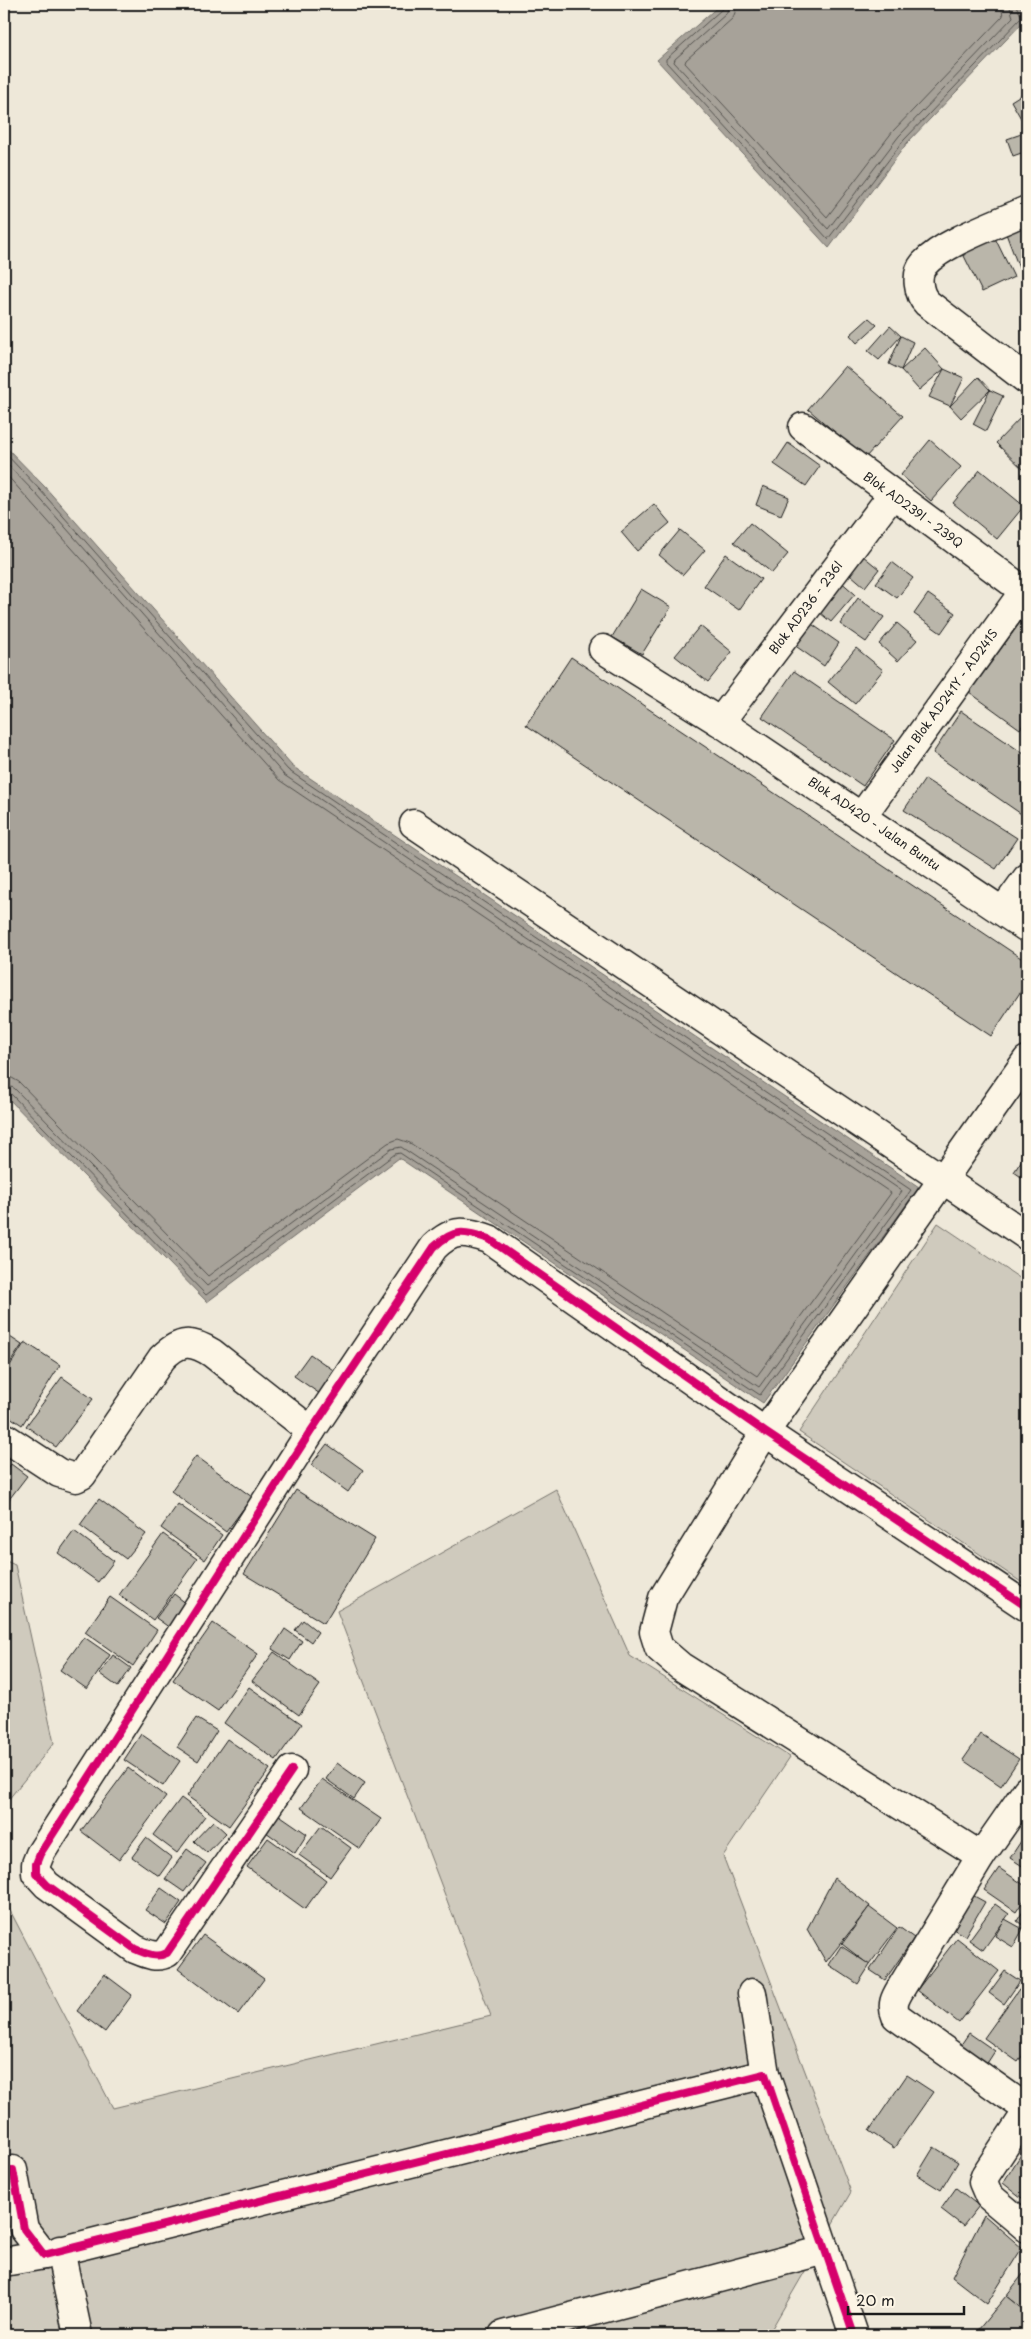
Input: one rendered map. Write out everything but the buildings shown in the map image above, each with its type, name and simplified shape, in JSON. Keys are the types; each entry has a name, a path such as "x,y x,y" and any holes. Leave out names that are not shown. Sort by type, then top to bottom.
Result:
{"street":[{"path":"1027,210 952,245 925,263 918,278 920,292 926,303 1027,380"},
{"name":"Blok AD239l - 239Q","path":"803,428 892,495 1026,589"},
{"name":"Blok AD236 - 236l","path":"720,722 892,495"},
{"name":"Jalan Blok AD241Y - AD241S","path":"862,816 1026,589"},
{"name":"Blok AD420 - Jalan Buntu","path":"603,649 720,722 1027,928"},
{"path":"414,824 1027,1236"},
{"path":"1003,911 1027,878"},
{"path":"980,1856 680,1666 659,1648 654,1632 663,1598 765,1432 1027,1060"},
{"path":"292,1770 164,1955 147,1954 135,1949 47,1885 36,1873 40,1854 311,1431 434,1247 454,1233 468,1232 489,1239 765,1432 1027,1608"},
{"path":"4,1437 58,1473 76,1478 82,1475 162,1358 171,1349 183,1344 197,1344 212,1353 311,1431"},
{"path":"1027,1790 980,1856 901,1988 894,2001 893,2010 896,2016 1027,2111 986,2174 983,2182 989,2196 1027,2228"},
{"path":"752,1992 765,2074 854,2335"},
{"path":"4,2262 52,2252 765,2074"},
{"path":"13,2170 24,2229 52,2252 78,2335"},
{"path":"503,2335 825,2250"}],"shaded area":[{"path":"938,1223 1027,1283 1027,1586 799,1432"},
{"path":"556,1489 630,1656 790,1757 723,1856 851,2192 768,2335 4,2335 4,1899 113,2108 491,2016 337,1611"},
{"path":"4,1560 15,1565 54,1743 4,1805"}],"water":[{"path":"721,4 1018,4 1027,12 1027,18 907,143 829,248 657,60"},
{"path":"4,445 44,486 292,766 919,1187 763,1403 399,1158 207,1302 4,1094"}],"cycle path":[{"path":"292,1770 167,1953 163,1955 151,1955 135,1949 47,1885 36,1873 36,1864 40,1854 311,1431 434,1247 454,1234 466,1233 489,1239 765,1432 1027,1607"},
{"path":"13,2170 24,2229 44,2255 765,2074 854,2335"}]}
